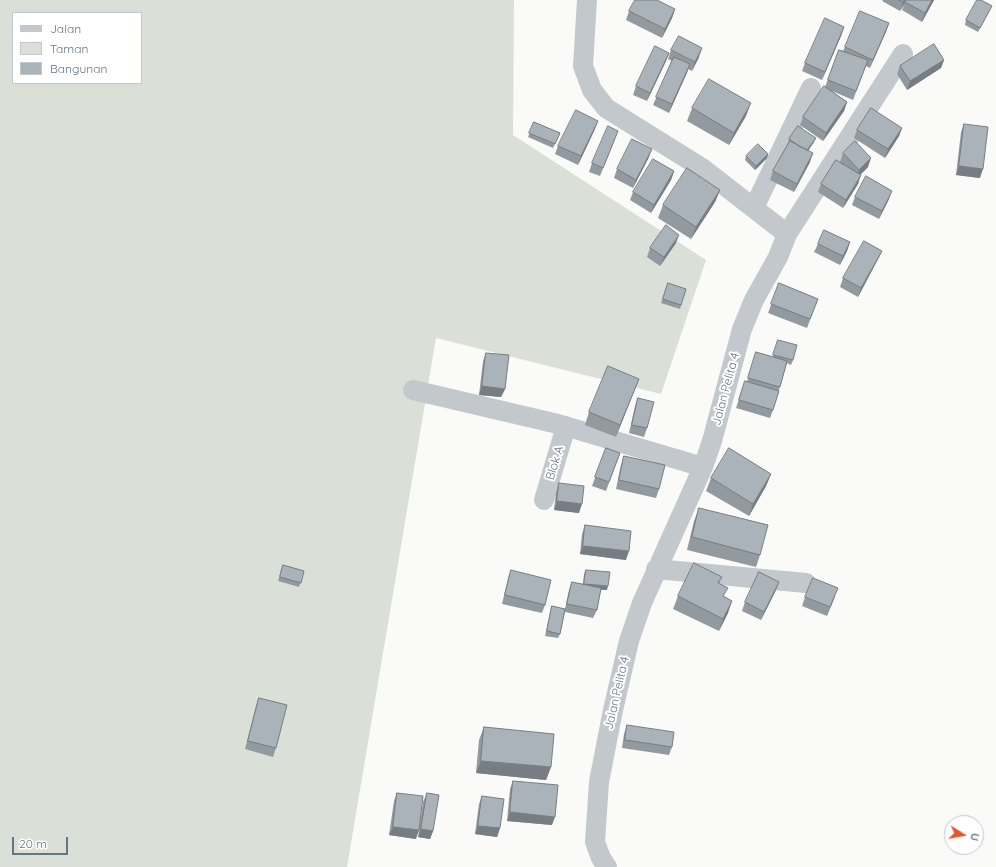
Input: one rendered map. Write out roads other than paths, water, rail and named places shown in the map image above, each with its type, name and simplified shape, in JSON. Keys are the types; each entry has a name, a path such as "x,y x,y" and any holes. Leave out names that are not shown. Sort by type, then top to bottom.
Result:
{"street":[{"path":"587,0 583,66 592,90 606,108 702,168 787,234"},
{"name":"Jalan Pelita 4","path":"607,867 601,858 595,842 599,782 613,710 629,641 656,569 673,536 703,467 712,441 742,329 754,300 778,257 787,234 904,54"},
{"path":"754,208 811,88"},
{"path":"413,390 566,426 703,467"},
{"name":"Blok A","path":"544,500 566,426"},
{"path":"656,569 806,583"}]}
